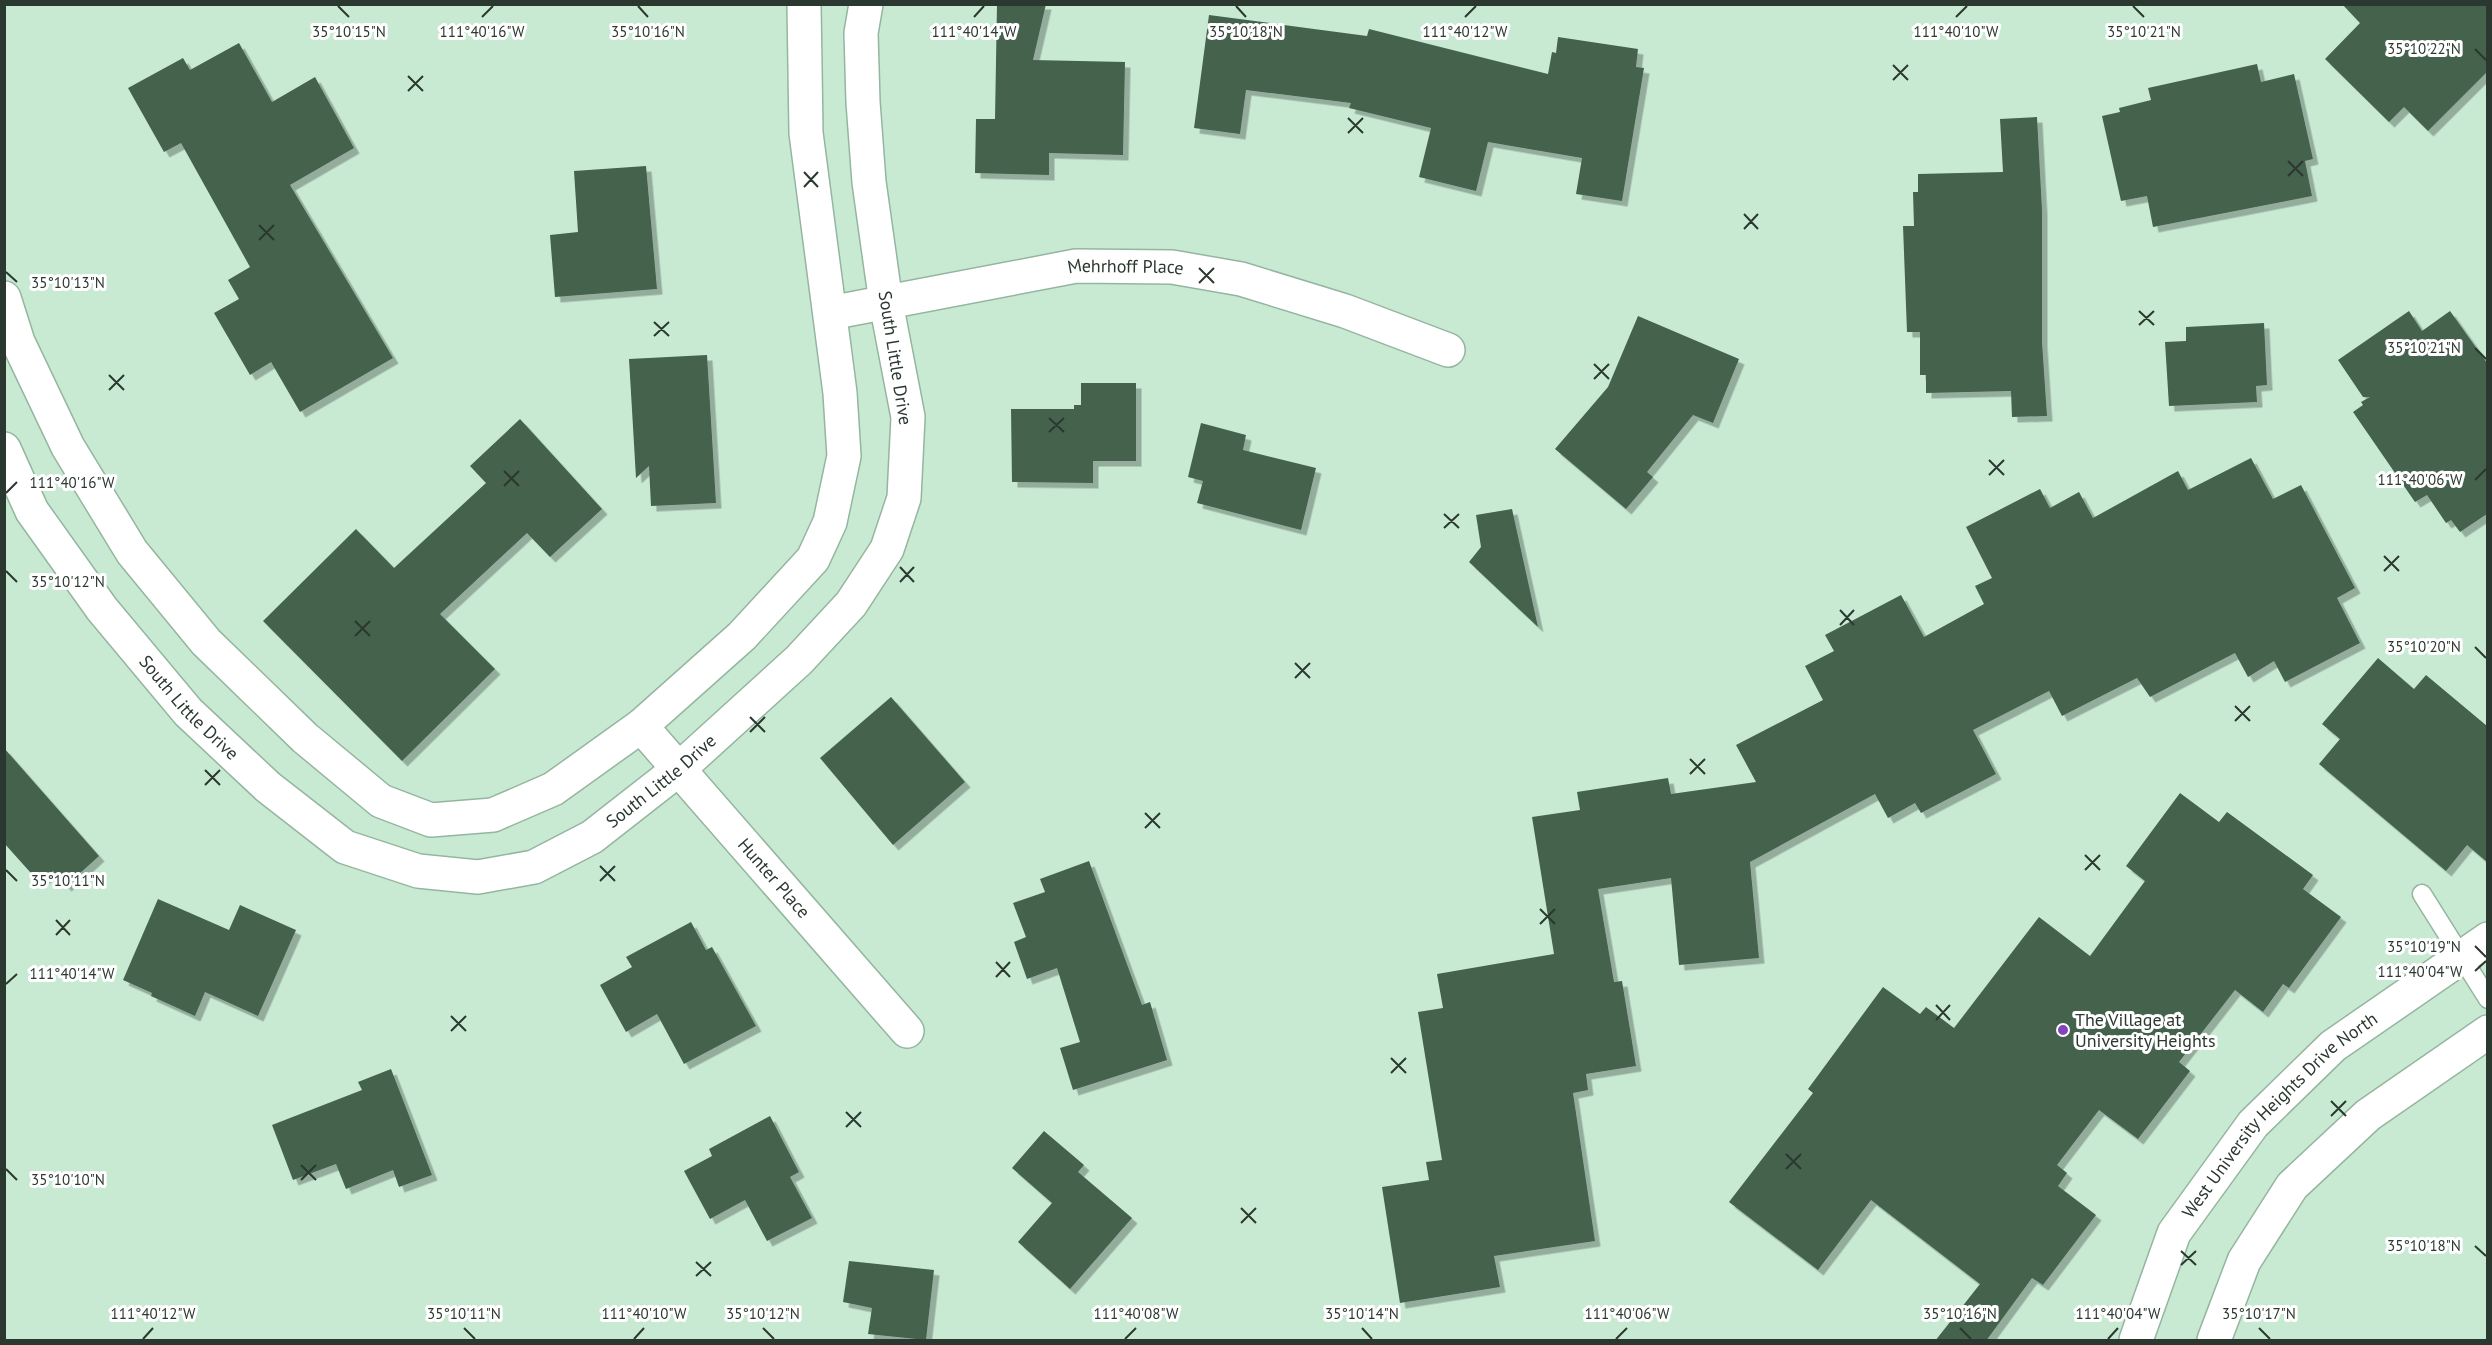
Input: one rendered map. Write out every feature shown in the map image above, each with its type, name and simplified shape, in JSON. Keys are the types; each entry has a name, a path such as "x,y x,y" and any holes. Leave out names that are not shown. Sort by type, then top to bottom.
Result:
{"street":[{"path":"4,298 18,342 68,447 132,552 206,642 305,738 381,801 431,820 493,815 553,789 641,726 742,636 813,559 830,522 844,456 840,393 806,133 804,4"},
{"name":"South Little Drive","path":"4,448 32,511 102,609 188,712 268,787 345,847 418,871 478,877 534,867 592,837 679,770 799,660 851,604 887,549 904,498 908,417 886,303 869,182 861,33 866,4"},
{"name":"Mehrhoff Place","path":"830,313 1077,266 1172,267 1241,279 1346,311 1448,350"},
{"name":"Hunter Place","path":"641,726 907,1031"},
{"name":"West University Heights Drive North","path":"2136,1341 2174,1233 2253,1124 2333,1046 2487,939"},
{"path":"2214,1341 2244,1261 2292,1185 2368,1115 2487,1032"}],"lane":[{"path":"2422,894 2487,999"}],"building":[{"path":"997,4 1046,4 1033,60 1125,62 1123,155 1049,153 1049,175 975,173 976,119 995,119"},
{"path":"2342,4 2487,4 2487,72 2428,131 2404,107 2389,122 2325,59 2360,23"},
{"path":"1209,15 1367,36 1369,29 1548,74 1552,52 1556,53 1558,37 1638,49 1636,67 1644,68 1622,201 1576,194 1582,158 1488,142 1476,191 1419,177 1431,128 1349,108 1351,103 1246,90 1240,134 1194,128"},
{"path":"239,43 272,102 315,77 354,148 290,185 393,358 300,412 271,362 250,375 214,313 239,299 228,280 250,267 181,143 164,152 128,88 183,58 190,70"},
{"path":"2257,64 2261,82 2294,74 2313,159 2305,161 2312,196 2153,227 2147,196 2121,201 2102,116 2120,112 2119,108 2151,100 2148,88"},
{"path":"2037,117 2042,210 2042,342 2047,416 2012,417 2011,391 1926,393 1926,375 1920,375 1920,332 1907,332 1903,226 1914,226 1913,192 1918,192 1918,174 2003,172 2000,119"},
{"path":"646,166 657,289 555,297 550,235 578,232 574,171"},
{"path":"2409,311 2422,331 2450,311 2487,363 2487,514 2460,532 2451,520 2446,523 2427,495 2415,502 2353,412 2363,405 2361,402 2370,397 2363,397 2338,360"},
{"path":"1638,316 1739,359 1713,423 1693,415 1647,472 1653,477 1626,509 1555,449 1608,387"},
{"path":"2264,323 2267,385 2256,386 2257,402 2169,406 2165,342 2186,341 2186,327"},
{"path":"707,355 716,503 651,506 649,466 636,478 629,359"},
{"path":"1081,383 1136,383 1136,461 1093,461 1093,483 1012,482 1011,409 1074,409 1074,405 1081,405"},
{"path":"520,419 602,509 550,557 527,533 440,614 495,669 402,761 263,621 356,529 394,568 486,483 470,466"},
{"path":"1201,423 1246,435 1243,450 1316,468 1301,530 1197,503 1203,481 1188,477"},
{"path":"2251,458 2273,499 2301,485 2355,588 2337,598 2360,643 2285,682 2274,661 2248,677 2235,653 2150,697 2137,678 2062,716 2049,691 1973,730 1996,774 1921,813 1915,803 1888,818 1875,794 1750,862 1759,958 1679,965 1671,878 1598,889 1614,982 1622,981 1636,1066 1586,1074 1588,1090 1573,1093 1595,1241 1494,1256 1500,1287 1400,1303 1382,1187 1429,1180 1426,1162 1442,1160 1418,1012 1443,1008 1437,974 1554,954 1532,817 1580,810 1577,792 1668,778 1671,794 1756,782 1736,745 1823,700 1805,666 1834,651 1825,635 1901,595 1924,637 1984,604 1975,586 1992,578 1966,527 2040,489 2050,508 2079,492 2093,518 2178,471 2188,490"},
{"path":"1512,509 1538,627 1469,562 1481,547 1476,515"},
{"path":"2378,658 2414,689 2426,675 2487,726 2487,862 2467,845 2446,871 2319,764 2340,739 2322,724"},
{"path":"891,697 965,782 893,845 820,758"},
{"path":"4,748 99,856 66,886 53,871 39,882 4,843"},
{"path":"2180,793 2219,822 2227,812 2313,875 2303,889 2341,917 2289,988 2283,984 2263,1012 2235,990 2179,1062 2190,1071 2138,1139 2099,1110 2057,1165 2067,1173 2058,1186 2096,1215 2043,1285 2032,1278 1986,1341 1935,1341 1980,1284 1871,1200 1818,1270 1729,1202 1813,1093 1808,1089 1883,987 1920,1014 1926,1007 1954,1028 2039,917 2090,956 2145,881 2126,866"},
{"path":"1089,861 1142,1005 1150,1002 1167,1060 1073,1090 1060,1048 1080,1042 1057,968 1027,979 1014,942 1026,937 1013,903 1045,892 1040,879"},
{"path":"158,899 229,930 240,905 296,930 258,1016 205,992 195,1016 123,980"},
{"path":"691,922 706,950 712,947 756,1026 684,1064 657,1014 626,1032 600,985 632,967 626,957"},
{"path":"391,1069 432,1175 399,1187 393,1170 346,1189 336,1164 293,1180 272,1125 362,1090 358,1082"},
{"path":"770,1116 799,1172 790,1177 812,1218 767,1241 745,1200 710,1219 684,1171 712,1156 709,1149"},
{"path":"1044,1131 1084,1165 1078,1172 1132,1218 1070,1289 1018,1242 1052,1203 1012,1168"},
{"path":"849,1261 934,1270 926,1340 868,1334 872,1308 843,1302"}],"place":[{"name":"The Village at University Heights","path":"2063,1030"}]}
